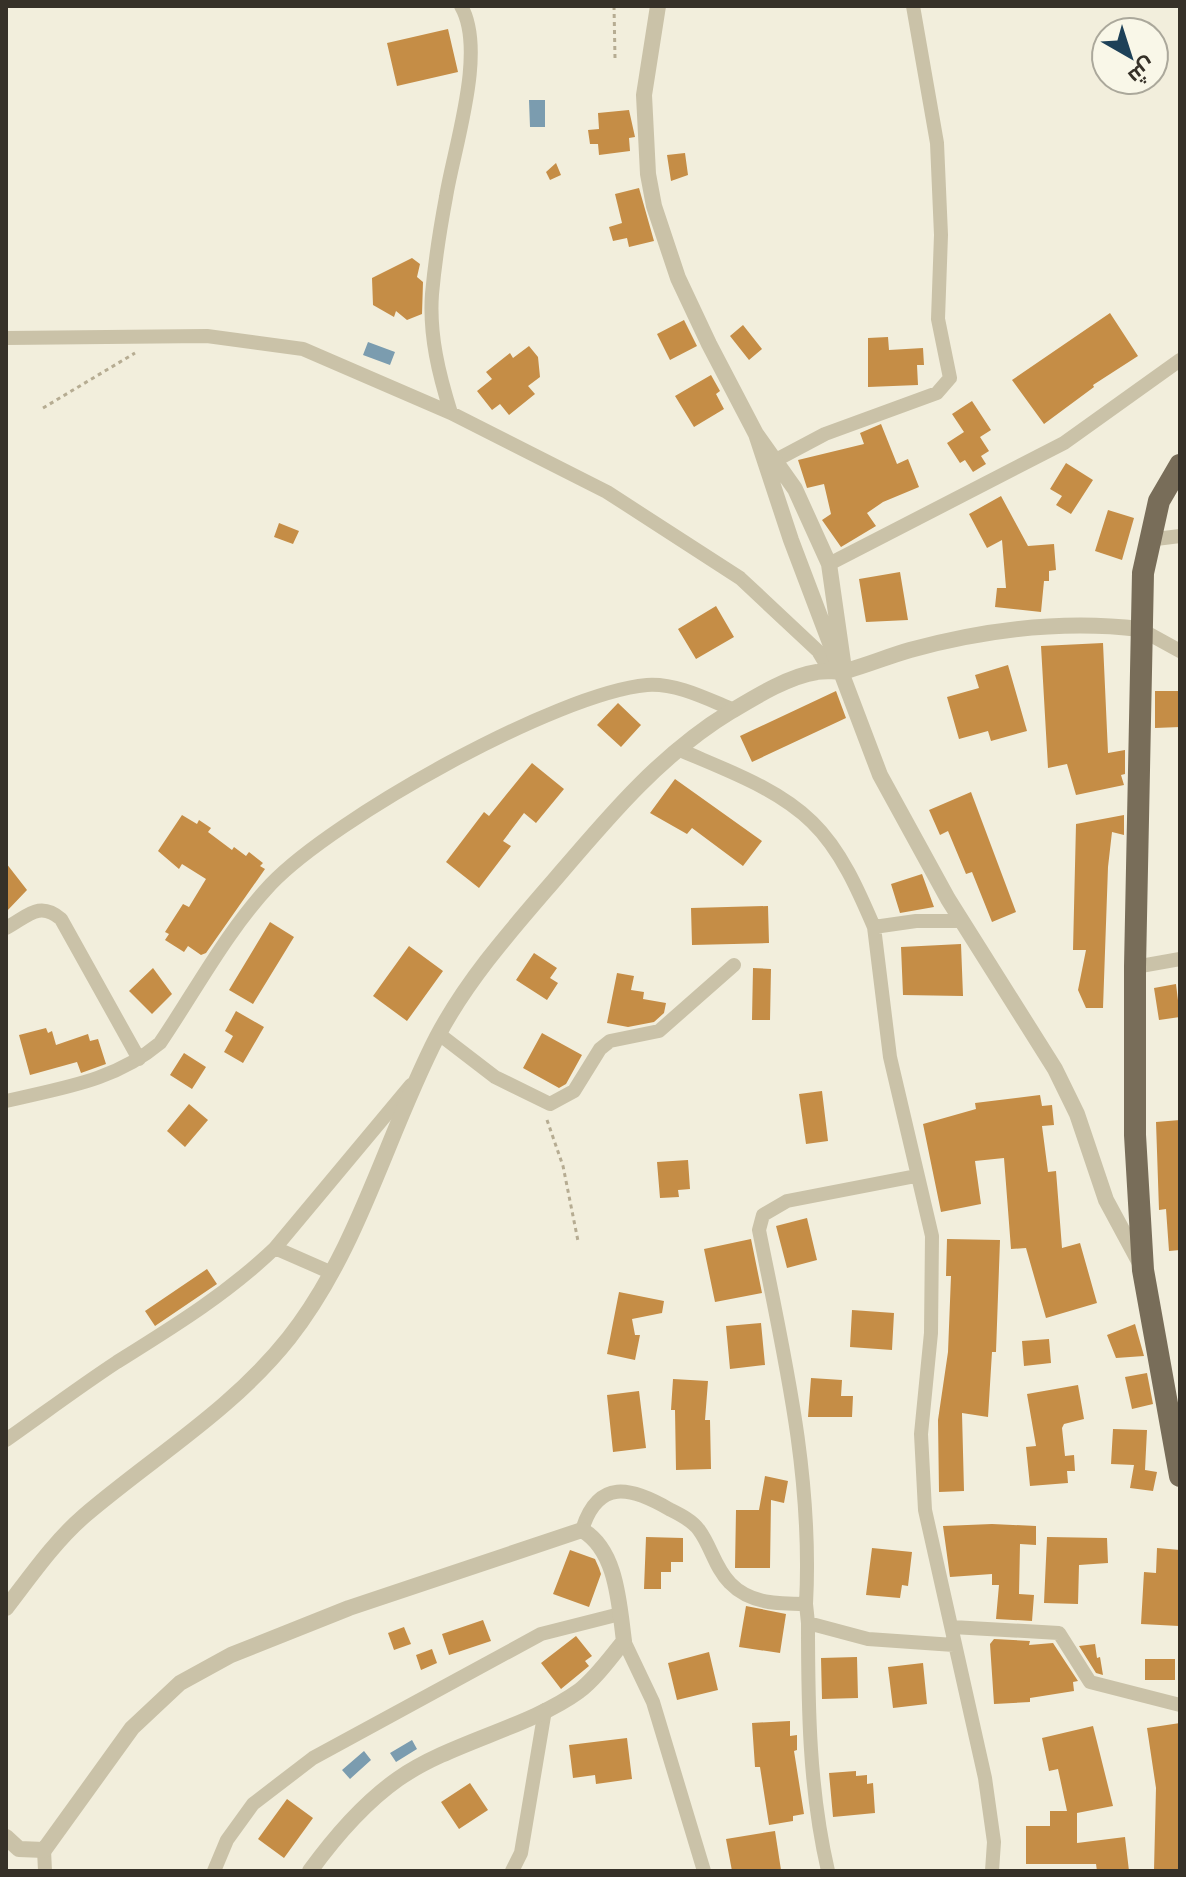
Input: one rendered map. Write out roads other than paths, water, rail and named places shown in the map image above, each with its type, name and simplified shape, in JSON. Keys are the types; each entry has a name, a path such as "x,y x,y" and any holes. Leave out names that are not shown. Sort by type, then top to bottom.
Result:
{"main road":[{"path":"1180,465 1159,501 1148,540 1140,629 1135,967 1135,1135 1143,1270 1180,1476"}],"street":[{"path":"451,413 438,371 432,297 445,200 465,101 470,27 461,6"},
{"path":"658,6 644,95 648,174 654,206 678,278 756,434 837,671 880,775 962,921 1055,1069 1077,1114 1106,1200 1143,1270"},
{"path":"776,460 825,434 937,393 950,378 938,319 941,235 937,143 913,6"},
{"path":"6,338 207,336 303,349 451,413 607,492 740,578 837,671"},
{"path":"829,564 1064,443 1180,360"},
{"path":"756,434 795,489 829,564 842,634 837,671"},
{"path":"1148,540 1180,536"},
{"path":"6,1608 81,1518 174,1447 256,1375 291,1336 332,1273 382,1170 418,1076 439,1034 475,977 512,928 629,794 678,749 734,710 810,674 837,671 908,650 984,635 1078,625 1140,629 1180,651"},
{"path":"6,1101 107,1077 160,1043 226,941 273,882 344,828 430,774 503,736 597,696 630,688 669,687 734,710"},
{"path":"678,749 781,798 813,823 840,859 874,927 890,1057 932,1236 931,1333 921,1434 925,1510 985,1778 994,1842 992,1871"},
{"path":"6,928 37,909 51,911 61,919 139,1059"},
{"path":"874,927 916,921 962,921"},
{"path":"1135,967 1180,959"},
{"path":"439,1034 495,1077 542,1101 558,1101 574,1091 600,1049 610,1041 659,1031 734,965"},
{"path":"6,1440 95,1377 211,1303 275,1248 418,1076"},
{"path":"828,1871 817,1823 808,1732 806,1492 781,1330 759,1230 763,1215 787,1201 916,1176"},
{"path":"275,1248 332,1273"},
{"path":"582,1530 586,1516 601,1498 619,1489 632,1491 699,1529 731,1584 766,1603 806,1604"},
{"path":"45,1871 44,1850 132,1728 180,1683 231,1655 349,1608 582,1530 595,1537 604,1553 624,1641 653,1702 704,1871"},
{"path":"214,1871 227,1840 253,1804 313,1758 541,1634 620,1614"},
{"path":"808,1623 868,1639 954,1645"},
{"path":"952,1627 1059,1633 1090,1682 1180,1705"},
{"path":"310,1871 337,1837 398,1779 580,1691 624,1641"},
{"path":"512,1871 521,1853 545,1710"},
{"path":"6,1837 19,1849 44,1850"}],"water":[{"path":"529,100 545,100 545,127 530,127"},
{"path":"368,342 395,352 390,365 363,355"},
{"path":"412,1740 417,1749 396,1762 390,1753"},
{"path":"364,1751 371,1760 350,1779 342,1770"}]}
